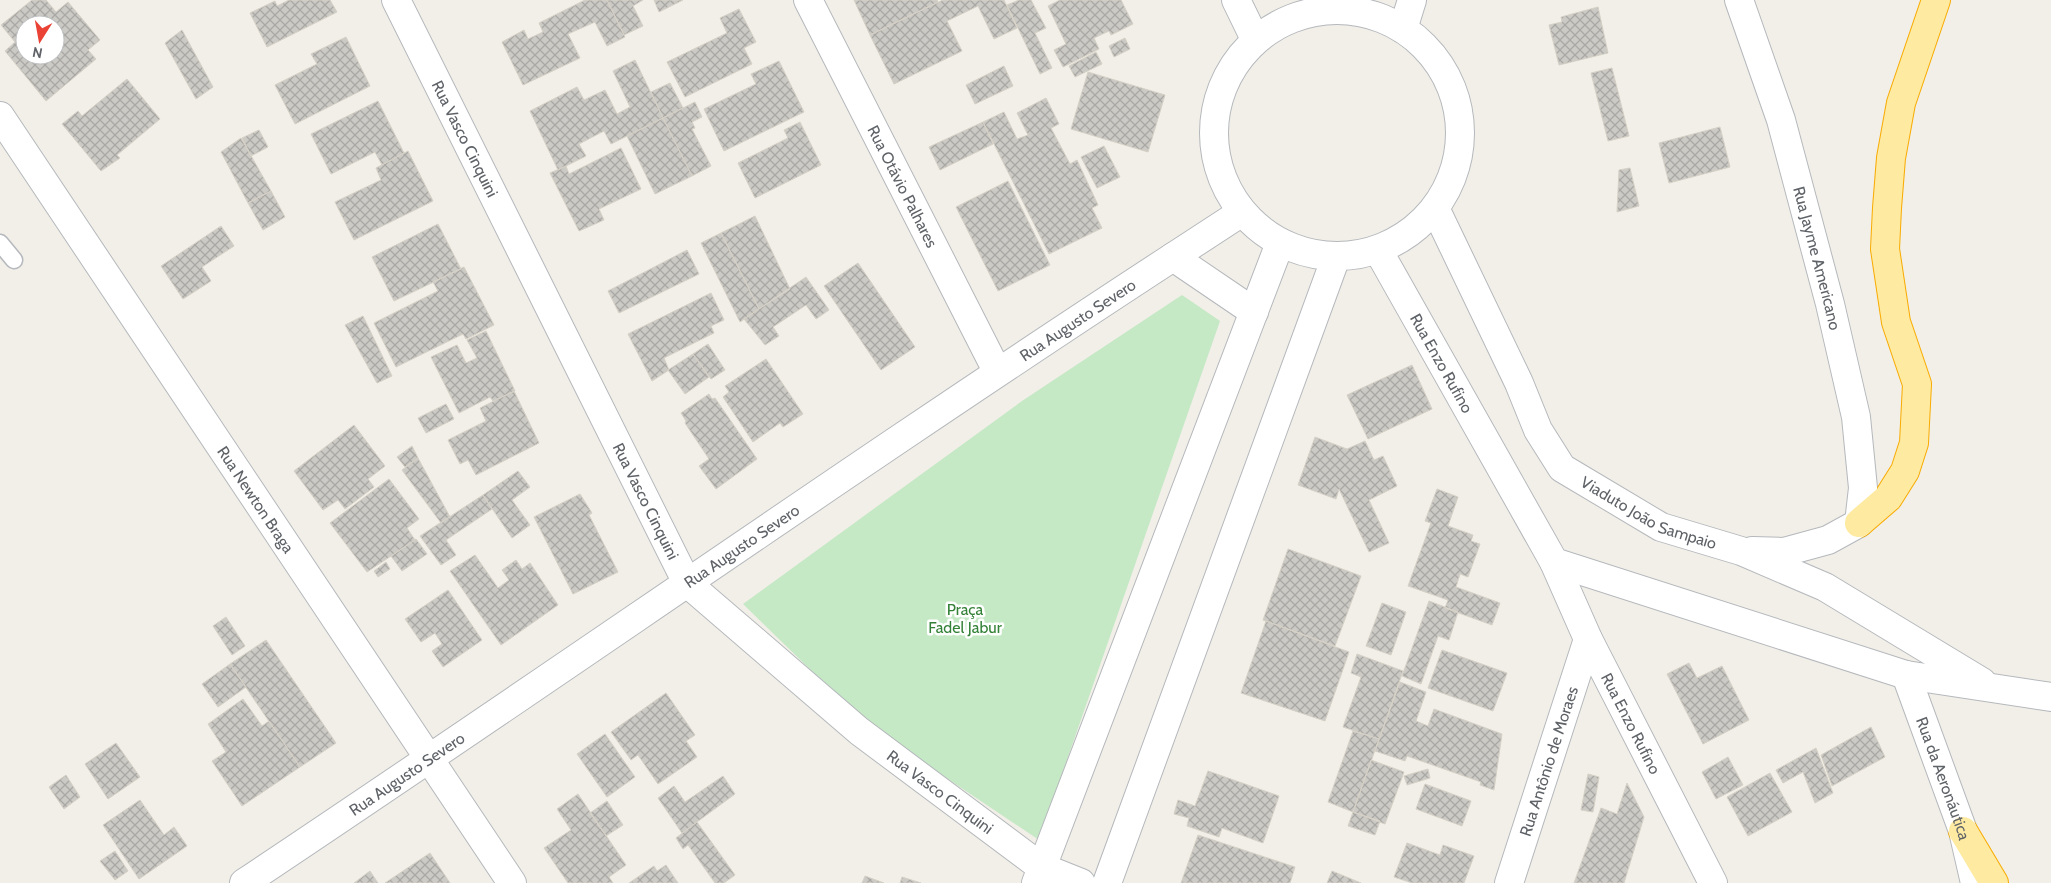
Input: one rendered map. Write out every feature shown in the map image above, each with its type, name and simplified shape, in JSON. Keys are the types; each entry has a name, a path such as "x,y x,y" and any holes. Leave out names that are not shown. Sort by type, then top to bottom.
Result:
{"highway":[{"path":"1859,523 1888,498 1904,471 1914,443 1917,384 1896,322 1885,249 1887,208 1890,158 1901,103 1936,0"},
{"path":"1963,831 1994,883"}],"street":[{"name":"Rua Vasco Cinquini","path":"396,0 686,583 858,731 1039,875 1081,883"},
{"name":"Rua Otávio Palhares","path":"808,0 998,371"},
{"path":"1236,0 1255,39"},
{"path":"1403,29 1412,0"},
{"name":"Rua Jayme Americano","path":"1739,0 1781,120 1830,304 1856,416 1863,488 1859,523"},
{"path":"1302,7 1350,10 1393,22 1426,46 1449,78 1461,117 1460,157 1436,208 1420,226 1378,250 1336,257 1307,253 1280,243 1242,212 1219,171 1213,123 1226,77 1255,39 1302,7"},
{"name":"Rua Newton Braga","path":"0,116 512,883"},
{"name":"Viaduto João Sampaio","path":"1436,208 1538,430 1562,468 1661,527 1741,551 1825,587 1992,688"},
{"name":"Rua Augusto Severo","path":"244,883 430,759 998,371 1242,212"},
{"path":"1039,875 1280,243"},
{"name":"Rua Enzo Rufino","path":"1378,250 1534,530 1554,562 1588,639 1713,883"},
{"path":"1173,257 1254,312"},
{"path":"1106,883 1336,257"},
{"path":"1741,551 1784,552 1828,540 1859,523"},
{"name":"Viaduto João Sampaio","path":"1554,562 1906,675 2051,697"},
{"name":"Rua Antônio de Moraes","path":"1509,883 1588,639"},
{"name":"Rua da Aeronáutica","path":"1906,675 1963,831 1975,883"}],"lane":[{"path":"0,242 14,260"}],"green space":[{"name":"Praça Fadel Jabur","path":"1182,295 1220,321 1039,840 866,724 743,604 1022,401"}],"building":[{"path":"32,0 46,0 56,12 68,2 100,40 88,50 96,59 46,101 16,65 65,65 65,15 15,15 15,42 1,25"},
{"path":"289,0 330,0 337,12 267,47 250,13 275,1 277,6"},
{"path":"585,0 607,0 625,37 607,46 595,22 568,34 580,58 523,85 502,42 524,30 528,39 543,32 539,23"},
{"path":"607,0 643,0 633,6 643,26 624,35"},
{"path":"654,0 683,0 659,12"},
{"path":"854,0 937,0 938,2 870,35"},
{"path":"943,0 1004,0 1017,28 994,39 978,6 947,21 962,51 894,84 870,35"},
{"path":"1019,0 1031,0 1046,28 1035,33 1052,68 1040,74 1007,5"},
{"path":"1060,0 1121,0 1133,24 1111,35 1109,31 1094,38 1099,49 1063,67 1054,50 1066,44 1048,6"},
{"path":"1598,7 1608,53 1559,65 1549,25 1562,22 1561,17"},
{"path":"739,9 756,42 744,48 752,64 685,97 667,62 727,33 720,18"},
{"path":"182,30 213,87 196,99 165,43"},
{"path":"346,37 370,86 295,124 275,85 317,64 311,54"},
{"path":"1125,38 1130,49 1114,57 1109,46"},
{"path":"15,42 15,63 5,51"},
{"path":"1096,52 1102,64 1075,77 1069,66"},
{"path":"635,60 663,118 611,144 604,131 579,144 586,156 558,170 530,111 577,87 584,100 605,90 617,114 630,107 613,71"},
{"path":"779,61 804,112 724,151 704,109 756,84 751,74"},
{"path":"1004,66 1013,86 975,104 966,85"},
{"path":"1612,68 1629,136 1608,141 1591,73"},
{"path":"1088,72 1165,95 1148,152 1071,129"},
{"path":"127,79 160,119 117,155 120,158 101,171 62,124 78,111 82,116"},
{"path":"670,83 683,108 663,118 651,92"},
{"path":"1046,98 1059,124 1051,128 1070,164 1077,160 1098,205 1092,208 1102,228 1049,254 983,122 1004,112 1017,139 1028,135 1017,113"},
{"path":"378,101 404,153 382,165 375,152 331,174 311,134"},
{"path":"695,102 702,117 692,122 695,128 692,129 711,166 692,176 663,118"},
{"path":"663,118 692,176 655,194 627,136"},
{"path":"800,122 821,165 755,198 738,163 788,138 784,130"},
{"path":"983,122 993,144 940,170 929,147"},
{"path":"1720,127 1730,167 1669,183 1659,143"},
{"path":"259,130 268,147 251,156 242,138"},
{"path":"241,138 271,191 248,203 221,152"},
{"path":"1104,146 1120,177 1097,188 1081,157"},
{"path":"621,148 641,189 599,209 604,220 579,231 550,173 566,166 569,174"},
{"path":"408,151 433,201 354,240 335,202 381,180 376,168"},
{"path":"1630,168 1639,206 1617,212 1619,170"},
{"path":"1008,181 1050,265 998,291 956,207"},
{"path":"271,191 285,217 263,230 248,203"},
{"path":"755,216 790,289 759,309 721,233"},
{"path":"438,224 461,269 394,301 372,257"},
{"path":"221,226 234,246 202,267 211,281 183,299 161,266"},
{"path":"721,233 759,309 740,322 701,243"},
{"path":"687,250 699,274 619,313 608,291"},
{"path":"858,263 915,347 881,370 824,286"},
{"path":"464,267 494,325 466,339 463,334 396,367 374,323 438,291 433,282"},
{"path":"806,277 829,310 816,319 806,305 773,327 779,336 765,345 744,319"},
{"path":"711,293 724,320 711,326 714,333 664,358 669,370 652,381 628,334"},
{"path":"363,316 392,376 377,383 345,325"},
{"path":"486,331 515,391 493,401 490,397 459,413 431,357 457,345 466,363 477,358 467,340"},
{"path":"708,344 725,370 711,379 693,354"},
{"path":"693,354 709,377 685,394 668,370"},
{"path":"766,359 803,414 783,427 780,423 753,442 723,397 729,392 725,386"},
{"path":"1412,365 1432,409 1368,439 1347,395"},
{"path":"514,391 539,443 476,475 468,460 460,464 448,440 486,421 480,408"},
{"path":"709,394 712,399 715,398 757,459 716,489 699,466 709,459 685,423 686,421 681,413"},
{"path":"446,404 454,419 426,433 418,418"},
{"path":"354,425 385,466 368,479 374,487 345,509 338,500 323,510 294,471"},
{"path":"1315,437 1347,449 1365,441 1374,460 1383,456 1397,486 1369,500 1389,543 1369,552 1339,489 1336,499 1298,485"},
{"path":"412,446 418,458 405,467 397,457"},
{"path":"418,458 450,517 441,523 402,470"},
{"path":"518,471 530,487 512,500 530,525 512,538 483,495"},
{"path":"389,479 419,519 407,528 415,540 367,572 330,523"},
{"path":"1437,489 1458,497 1448,526 1473,535 1471,541 1480,544 1468,577 1460,574 1456,587 1500,603 1492,625 1445,608 1448,600 1408,586 1431,523 1425,521"},
{"path":"580,494 592,513 589,515 618,572 573,594 534,517"},
{"path":"483,495 492,509 446,540 456,555 441,565 420,536"},
{"path":"416,539 427,554 402,571 391,556"},
{"path":"1288,549 1361,576 1335,646 1263,620"},
{"path":"475,555 498,588 509,580 502,570 516,560 522,569 530,563 558,605 501,645 450,571"},
{"path":"386,562 390,569 378,577 374,571"},
{"path":"448,590 482,640 443,667 432,651 442,644 435,633 421,642 405,619"},
{"path":"1429,601 1458,612 1449,640 1438,636 1421,684 1402,676"},
{"path":"1382,603 1406,612 1391,655 1366,646"},
{"path":"226,617 245,646 232,655 213,626"},
{"path":"1266,621 1349,652 1325,721 1241,693"},
{"path":"266,640 336,743 300,767 230,664"},
{"path":"1442,650 1507,673 1493,711 1428,688"},
{"path":"1357,654 1403,671 1379,739 1343,727 1361,677 1351,673"},
{"path":"1689,663 1697,678 1722,666 1749,720 1703,744 1667,674"},
{"path":"230,664 246,687 218,707 202,684"},
{"path":"1400,682 1426,692 1416,721 1428,726 1434,709 1502,734 1494,790 1480,785 1481,782 1407,756 1405,761 1375,751"},
{"path":"666,693 695,735 686,741 697,757 658,784 638,755 631,760 611,732"},
{"path":"243,699 262,726 269,721 300,767 242,806 212,761 226,752 208,724"},
{"path":"1871,727 1885,757 1832,786 1821,755"},
{"path":"1353,731 1379,739 1353,812 1328,802"},
{"path":"605,734 635,777 607,797 577,754"},
{"path":"116,743 140,777 108,799 85,764"},
{"path":"1816,748 1833,793 1815,803 1803,772 1783,783 1776,770"},
{"path":"1728,757 1743,785 1716,799 1702,772"},
{"path":"1371,760 1404,772 1385,824 1353,812"},
{"path":"1428,769 1430,778 1407,785 1404,776"},
{"path":"1208,771 1279,796 1263,843 1222,828 1219,837 1187,826 1189,818 1174,814 1178,800 1195,806"},
{"path":"1770,773 1792,812 1748,836 1727,797"},
{"path":"1588,774 1599,777 1593,812 1581,810"},
{"path":"66,775 80,797 64,809 49,787"},
{"path":"723,776 735,794 682,833 658,798 674,786 685,802"},
{"path":"1627,783 1644,817 1624,883 1574,883 1601,808 1617,814"},
{"path":"1425,784 1471,801 1462,826 1416,809"},
{"path":"578,794 626,865 609,877 613,883 568,883 544,848 571,830 557,809"},
{"path":"140,800 164,835 174,827 187,846 139,879 103,825"},
{"path":"607,801 623,825 606,836 590,813"},
{"path":"1353,812 1380,821 1375,835 1348,826"},
{"path":"697,822 735,875 724,883 715,883 688,845 683,849 676,838"},
{"path":"1198,835 1295,867 1290,883 1181,883"},
{"path":"1407,843 1440,855 1443,845 1474,856 1464,883 1412,883 1394,877"},
{"path":"115,851 128,871 115,880 100,861"},
{"path":"430,853 450,883 385,883"},
{"path":"666,865 678,883 629,883 654,866 657,871"},
{"path":"370,871 378,883 354,883"},
{"path":"1332,871 1361,883 1327,883"},
{"path":"865,876 884,883 862,883"},
{"path":"902,877 921,883 900,883"}]}
